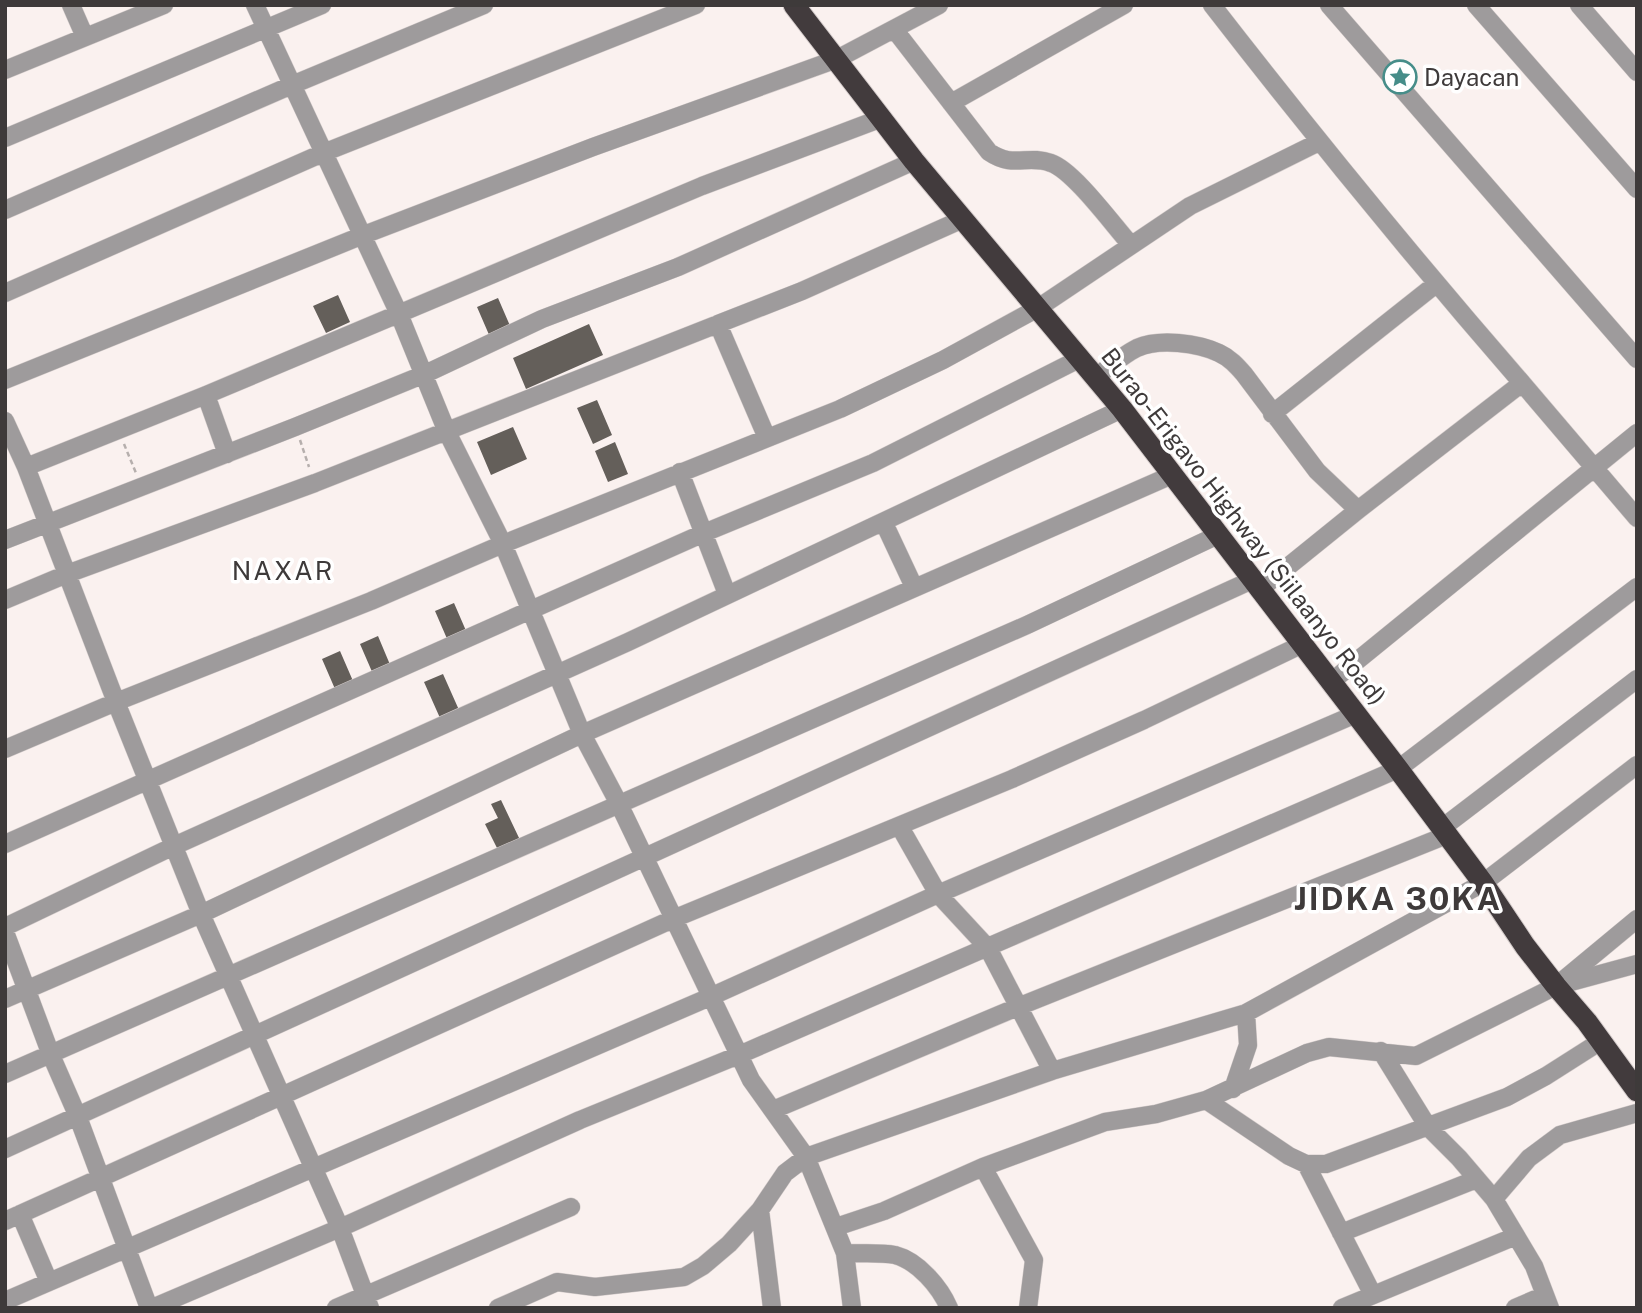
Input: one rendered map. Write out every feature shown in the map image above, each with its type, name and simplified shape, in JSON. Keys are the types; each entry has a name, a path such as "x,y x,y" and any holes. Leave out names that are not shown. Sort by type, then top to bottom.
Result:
{"highway":[{"name":"Burao-Erigavo Highway (Siilaanyo Road)","path":"794,5 914,160 1122,409 1398,769 1556,986 1637,1091"}],"street":[{"path":"71,5 85,37"},
{"path":"5,70 164,5"},
{"path":"255,5 399,314 447,432 503,544 582,734 619,804 751,1080 806,1157 845,1253 852,1308"},
{"path":"5,138 322,5"},
{"path":"5,209 484,5"},
{"path":"5,293 323,153 696,5"},
{"path":"5,380 361,236 593,147 836,59 939,5"},
{"path":"951,103 1124,5"},
{"path":"1212,5 1319,142 1436,284 1637,518"},
{"path":"1329,5 1637,359"},
{"path":"1476,5 1637,189"},
{"path":"1579,5 1637,72"},
{"path":"894,29 989,152 1001,160 1040,160 1064,169 1131,245"},
{"path":"26,467 206,395 702,186 883,118"},
{"path":"5,749 840,409 943,360 1038,308 1190,206 1319,142"},
{"path":"5,540 425,374 542,319 678,267 914,160"},
{"path":"5,600 67,574 315,484 802,291 962,219"},
{"path":"1272,414 1436,284"},
{"path":"718,324 767,438"},
{"path":"1096,377 1138,348 1151,344 1189,345 1216,352 1232,360 1317,471 1358,510"},
{"path":"5,844 704,533 873,463 1081,358"},
{"path":"5,1149 644,856 1256,585 1522,383"},
{"path":"206,395 227,454"},
{"path":"5,927 174,846 884,523 1122,409"},
{"path":"5,421 26,467 201,914 340,1228 368,1301"},
{"path":"1331,682 1637,433"},
{"path":"680,472 727,594"},
{"path":"5,999 201,914 582,734 1172,475"},
{"path":"884,523 914,587"},
{"path":"5,1074 1027,625 1218,535"},
{"path":"5,932 25,990 78,1116 150,1308 1398,769 1637,587"},
{"path":"49,1282 13,1217 673,919 900,827 1132,725 1301,645"},
{"path":"773,1110 1445,832 1637,679"},
{"path":"5,1301 710,997 938,894 1356,714"},
{"path":"498,1308 557,1282 595,1287 684,1277 703,1266 729,1244 760,1210 785,1173 806,1157 1052,1070 1246,1013 1483,883 1637,765"},
{"path":"900,827 938,894 988,948 1052,1070"},
{"path":"1556,986 1637,919"},
{"path":"835,1227 884,1210 983,1167 1105,1122 1156,1114 1206,1100 1307,1054 1329,1047 1416,1056 1556,986 1637,964"},
{"path":"1233,1089 1248,1045 1246,1013"},
{"path":"1206,1100 1289,1156 1306,1164 1326,1164 1507,1097 1601,1041"},
{"path":"1381,1051 1428,1127 1494,1199 1534,1266 1548,1301 1516,1308"},
{"path":"1494,1199 1529,1158 1560,1135 1637,1113"},
{"path":"1306,1164 1373,1295"},
{"path":"983,1167 1034,1260 1028,1308"},
{"path":"1341,1233 1477,1179"},
{"path":"336,1308 368,1301 571,1207"},
{"path":"760,1210 772,1308"},
{"path":"1342,1308 1516,1236"},
{"path":"845,1253 896,1255 919,1269 943,1294 949,1308"}],"path":[{"path":"295,427 315,484"},
{"path":"118,430 142,486"}],"building":[{"path":"338,295 350,322 326,333 313,306"},
{"path":"498,298 511,328 490,337 477,307"},
{"path":"589,324 603,355 526,389 513,358"},
{"path":"597,400 612,435 593,444 577,408"},
{"path":"513,427 527,459 491,475 477,442"},
{"path":"615,442 628,474 608,482 595,451"},
{"path":"454,603 467,633 448,641 435,611"},
{"path":"378,636 391,667 373,674 360,644"},
{"path":"340,651 353,681 335,689 322,659"},
{"path":"443,674 459,710 440,718 424,682"},
{"path":"501,800 520,840 498,850 485,824 498,818 491,804"}],"place":[{"name":"Dayacan","path":"1400,77"}],"district":[{"name":"NAXAR","path":"283,570"},
{"name":"JIDKA 30KA","path":"1398,898"}]}
